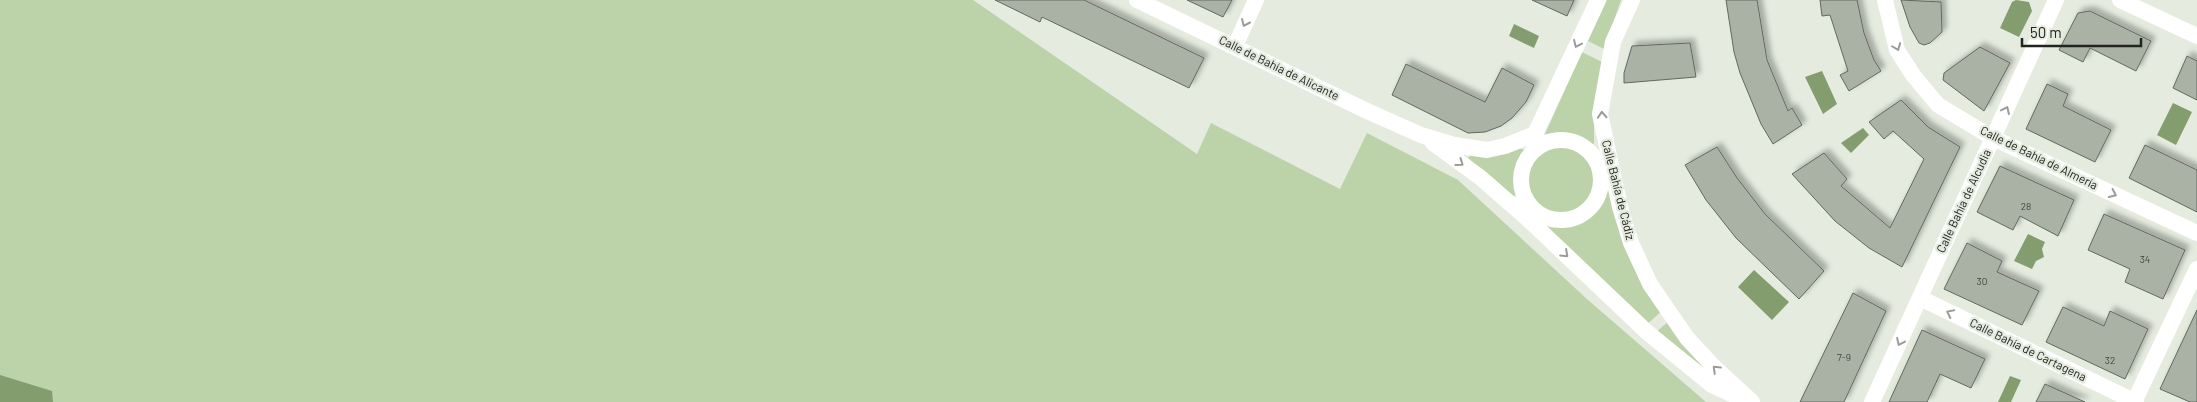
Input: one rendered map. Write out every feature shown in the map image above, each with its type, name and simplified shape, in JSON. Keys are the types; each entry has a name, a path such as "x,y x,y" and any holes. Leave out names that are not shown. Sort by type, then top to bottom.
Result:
{"street":[{"name":"Calle de Bahía de Alicante","path":"1137,0 1367,111 1421,135 1454,145 1488,150 1538,139"},
{"path":"1235,46 1256,0"},
{"path":"1598,0 1538,139 1524,164 1521,178 1522,191 1533,217 1655,338 1712,385 1748,402"},
{"name":"Calle Bahía de Cádiz","path":"1632,0 1613,42 1600,114 1606,172 1630,243 1650,284 1687,338 1714,368 1752,402"},
{"name":"Calle de Bahía de Almería","path":"1884,0 1897,50 1914,76 1938,105 1993,138 2197,233"},
{"name":"Calle Bahía de Alcudia","path":"1872,402 2056,0"},
{"path":"2120,0 2197,36"},
{"name":"Calle de Bahía de Alicante","path":"1421,135 1533,217"},
{"path":"1533,217 1563,220 1576,217 1588,210 1596,199 1606,172 1588,151 1578,144 1566,140 1538,139"},
{"path":"2135,402 2197,269"},
{"name":"Calle Bahía de Cartagena","path":"1920,298 2135,402"}],"shaded area":[{"path":"0,0 973,0 1197,154 1211,123 1340,189 1367,133 1458,180 1588,300 1706,402 0,402"},
{"path":"1607,0 1621,0 1604,49 1588,41"},
{"path":"2016,0 2029,2 2032,11 2019,37 2000,28 2012,2"},
{"path":"1514,24 1539,36 1534,48 1509,36"},
{"path":"1582,52 1602,62 1594,124 1594,143 1591,146 1567,137 1548,137 1545,134"},
{"path":"1822,71 1837,104 1823,114 1805,77"},
{"path":"2173,103 2192,112 2176,145 2157,135"},
{"path":"1863,128 1869,135 1851,153 1841,143"},
{"path":"1561,145 1574,148 1586,155 1593,167 1596,180 1593,193 1586,205 1574,212 1561,215 1548,212 1536,205 1529,193 1526,180 1529,167 1536,155 1548,148"},
{"path":"1519,148 1525,150 1525,155 1518,170 1517,194 1513,197 1468,158 1470,156"},
{"path":"1606,189 1609,190 1662,311 1646,325 1544,224 1547,222 1561,224 1574,222 1587,216 1597,206"},
{"path":"2028,234 2045,242 2042,249 2044,257 2036,261 2032,269 2014,261"},
{"path":"1754,270 1789,302 1772,320 1738,287"},
{"path":"1669,321 1715,376 1655,333"},
{"path":"0,375 52,391 53,402 0,402"},
{"path":"2010,376 2021,380 2011,402 1998,402"}],"building":[{"path":"995,0 1084,0 1204,58 1189,88 1042,17 1040,22"},
{"path":"1187,0 1232,0 1223,17"},
{"path":"1532,0 1574,0 1567,16"},
{"path":"1726,0 1757,0 1767,60 1788,111 1792,108 1802,125 1773,144 1761,124 1740,73 1734,52"},
{"path":"1820,0 1857,0 1864,33 1874,60 1881,71 1849,91 1840,75 1848,71 1830,15 1822,16"},
{"path":"1901,0 1941,2 1942,32 1930,43 1924,45 1919,43 1910,27"},
{"path":"2090,11 2151,41 2136,71 2090,48 2083,62 2059,50 2078,13"},
{"path":"1690,43 1696,77 1624,83 1624,73 1632,46"},
{"path":"1980,47 2010,63 1984,111 1943,80 1944,73"},
{"path":"2187,56 2197,61 2197,100 2173,88"},
{"path":"1406,64 1485,102 1502,68 1534,85 1526,102 1512,118 1501,126 1485,132 1468,133 1392,95"},
{"path":"2047,84 2068,94 2063,106 2111,130 2095,162 2026,129"},
{"path":"1901,100 1928,127 1960,147 1902,267 1869,248 1835,221 1792,174 1824,153 1847,179 1841,186 1890,228 1924,159 1893,131 1884,139 1869,122"},
{"path":"2145,145 2197,170 2197,212 2129,178"},
{"path":"1717,147 1737,178 1765,214 1824,271 1799,299 1736,238 1706,200 1685,165"},
{"path":"2000,166 2074,200 2058,236 2020,216 2013,230 1977,212"},
{"path":"2104,214 2185,250 2163,299 2125,282 2130,269 2088,250"},
{"path":"1967,243 2002,261 1997,272 2039,291 2022,325 1944,289"},
{"path":"1853,293 1886,311 1844,402 1800,402"},
{"path":"2063,307 2104,326 2110,311 2148,329 2125,379 2046,342"},
{"path":"2197,310 2197,402 2190,402 2160,389"},
{"path":"1922,330 1985,359 1971,388 1940,374 1927,402 1889,402"},
{"path":"2045,384 2085,402 2036,402"}]}
